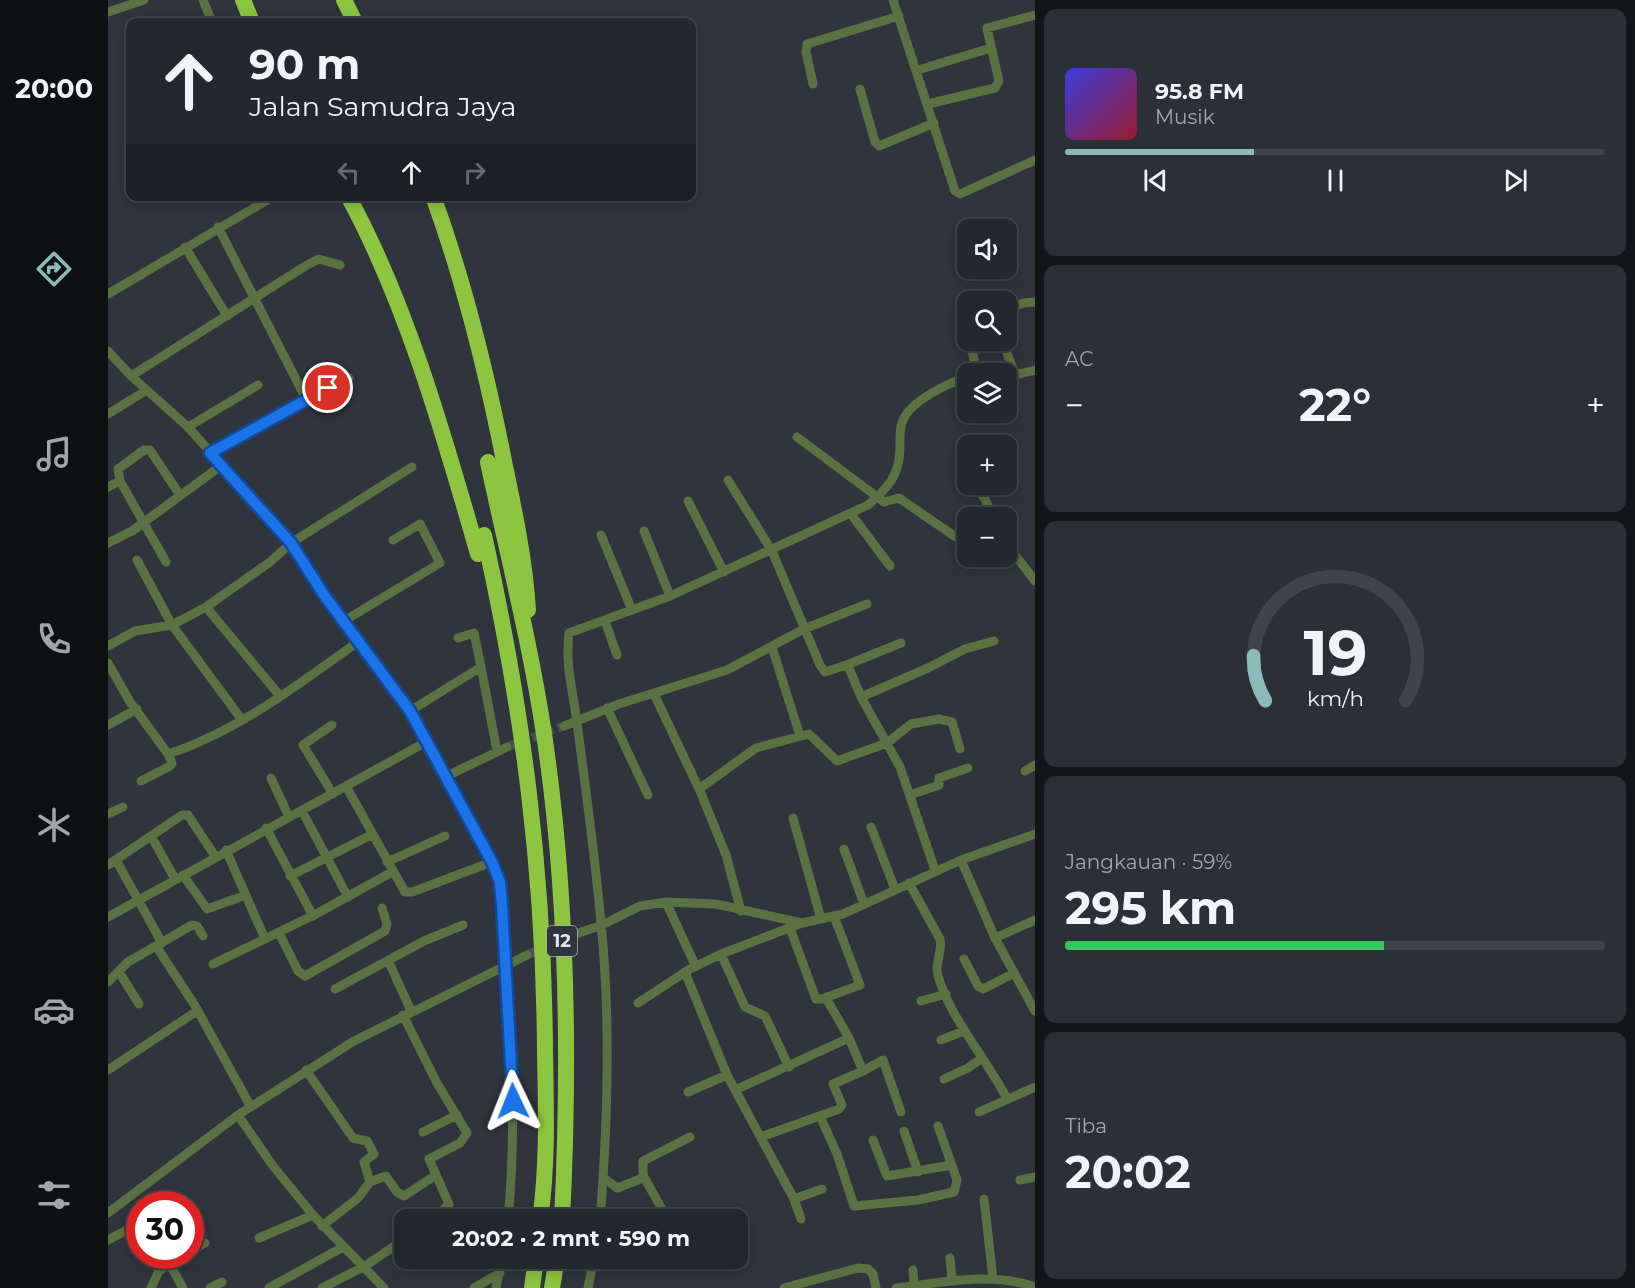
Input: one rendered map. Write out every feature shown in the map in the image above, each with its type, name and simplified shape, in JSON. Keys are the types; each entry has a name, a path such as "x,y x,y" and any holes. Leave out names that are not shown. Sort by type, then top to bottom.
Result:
{"highway":[{"path":"243,0 250,18"},
{"path":"344,0 353,18"},
{"path":"350,201 391,290 440,428 514,676"},
{"path":"435,201 461,280 500,441 526,569 532,665"},
{"path":"488,462 532,665"},
{"path":"484,535 514,676"},
{"name":"12","path":"532,665 551,786 559,875 566,1007 567,1116 563,1209"},
{"name":"12","path":"514,676 534,812 540,894 545,1000 546,1111 541,1209"},
{"path":"532,1288 535,1269"},
{"path":"552,1288 555,1269"}],"street":[{"path":"108,12 144,0"},
{"path":"203,0 210,18"},
{"path":"893,0 918,70 955,191 960,194 1035,160"},
{"path":"928,104 995,87 999,81 986,30 989,26 1035,15"},
{"path":"813,84 806,52 807,44 899,16"},
{"path":"918,70 991,48"},
{"path":"860,88 875,142 879,146 934,123"},
{"path":"108,294 263,201"},
{"path":"218,227 306,399"},
{"path":"185,248 227,316"},
{"path":"131,376 253,298 320,259 340,265"},
{"path":"1017,305 1035,302"},
{"path":"108,351 131,376 188,427 291,543 324,595 410,711 492,862 500,882 507,965 513,1123 509,1209"},
{"path":"1017,373 1035,370"},
{"path":"210,453 306,399 349,378"},
{"path":"601,1209 607,1054 602,925 577,720 566,660 569,633 670,596 851,514 890,486 896,474 903,420 920,402 957,382"},
{"path":"188,427 258,385"},
{"path":"108,414 147,390"},
{"path":"797,437 886,502 899,498 957,538"},
{"path":"166,562 120,481 118,469 144,450 150,450 180,495"},
{"path":"108,543 143,524 222,465"},
{"path":"108,646 135,631 172,625 206,607 270,562 291,543 412,467"},
{"path":"728,480 772,551 804,629 825,672 901,643"},
{"path":"108,487 120,481"},
{"path":"688,501 724,572"},
{"path":"851,514 890,566"},
{"path":"344,621 440,563 420,524 393,540"},
{"path":"644,531 670,596"},
{"path":"601,535 632,610"},
{"path":"1017,557 1035,581"},
{"path":"136,560 172,625 242,720"},
{"path":"564,726 607,708 727,670 804,629 867,604"},
{"path":"206,607 280,696"},
{"path":"605,621 617,655"},
{"path":"458,638 474,633 498,751"},
{"path":"168,754 210,740 280,696 359,641"},
{"path":"861,697 965,649 994,641"},
{"path":"772,647 800,736"},
{"path":"108,663 172,763 141,781"},
{"path":"849,664 861,697 900,767 935,870"},
{"path":"410,711 481,667"},
{"path":"654,694 699,789 726,855 741,910"},
{"path":"607,708 648,795"},
{"path":"108,725 137,709"},
{"path":"699,789 756,748 809,734 818,741 827,754 837,760 886,743 911,724 946,719 952,722 960,749"},
{"path":"332,725 303,745 333,794"},
{"path":"108,917 215,856 426,742"},
{"path":"447,776 507,747"},
{"path":"1025,771 1035,765"},
{"path":"910,795 939,785 939,778 968,768"},
{"path":"271,778 290,817"},
{"path":"346,786 402,890 408,892 492,862"},
{"path":"108,814 123,807"},
{"path":"302,811 328,855 348,897"},
{"path":"215,856 188,815 172,819 112,863 137,900 159,944 251,1107"},
{"path":"793,818 821,919"},
{"path":"871,827 895,890"},
{"path":"266,828 312,916"},
{"path":"290,876 371,834"},
{"path":"638,1003 695,965 802,923 834,916 935,870 1035,834"},
{"path":"151,836 179,877 207,909 246,895"},
{"path":"387,862 445,836"},
{"path":"844,849 864,904"},
{"path":"226,850 265,939"},
{"path":"960,860 995,938 1035,1011"},
{"path":"213,964 279,933 392,872"},
{"path":"909,883 940,939 942,947 936,968 946,994 964,1031 994,1073 1007,1099"},
{"path":"666,902 695,965"},
{"path":"576,934 602,925 639,906 666,902 716,904 802,923"},
{"path":"279,933 298,972 305,976 385,931 387,924 382,908"},
{"path":"789,928 816,999 826,998 860,985 834,916"},
{"path":"995,938 1035,920"},
{"path":"108,982 128,962 194,924 203,936"},
{"path":"335,989 388,960 462,925"},
{"path":"721,954 745,1007 765,1016 789,1067"},
{"path":"108,1213 238,1115 306,1070 407,1013 527,955"},
{"path":"964,959 978,986 983,989 1014,973"},
{"path":"388,960 407,1013 437,1083 467,1136 456,1146 430,1158 429,1164 449,1205 445,1209"},
{"path":"119,972 140,1004"},
{"path":"685,972 727,1075 794,1199 801,1219"},
{"path":"921,1000 946,994"},
{"path":"826,998 849,1038 863,1071"},
{"path":"108,1070 197,1011"},
{"path":"941,1040 964,1031"},
{"path":"735,1090 849,1038"},
{"path":"944,1079 968,1068 982,1058"},
{"path":"760,1137 839,1109 842,1105 833,1084 883,1060 901,1112"},
{"path":"306,1070 353,1138 358,1141 365,1139 369,1143 374,1154 364,1162 370,1182"},
{"path":"688,1092 727,1075"},
{"path":"979,1112 1035,1087"},
{"path":"238,1115 273,1166 322,1226 365,1266 384,1288"},
{"path":"423,1132 457,1115"},
{"path":"820,1116 837,1154 854,1206 918,1200 954,1192 957,1180 938,1126"},
{"path":"904,1131 918,1172"},
{"path":"662,1209 644,1177 643,1161 690,1137"},
{"path":"873,1140 887,1176 952,1165"},
{"path":"322,1226 358,1198 370,1182 386,1176 397,1192 404,1196 436,1175"},
{"path":"1020,1180 1035,1176"},
{"path":"604,1178 618,1188 644,1177"},
{"path":"794,1199 822,1189"},
{"path":"984,1199 993,1279"},
{"path":"259,1238 313,1215"},
{"path":"108,1240 126,1230"},
{"path":"322,1288 365,1266 394,1246"},
{"path":"269,1288 343,1247"},
{"path":"950,1258 952,1280"},
{"path":"784,1288 858,1268 868,1269 873,1274 876,1288"},
{"path":"152,1288 160,1269"},
{"path":"173,1269 183,1288"},
{"path":"496,1288 501,1269"},
{"path":"588,1288 592,1269"},
{"path":"913,1270 914,1286"},
{"path":"474,1288 500,1273"},
{"path":"825,1277 828,1288"},
{"path":"896,1288 925,1286 952,1280 993,1279 1035,1287"},
{"path":"210,1288 222,1281"}],"tunnel":[{"path":"507,747 564,726"},
{"path":"527,955 566,938"}],"route":[{"path":"328,388 210,453 291,543 324,595 410,711 492,862 500,882 507,965 513,1101"}]}
